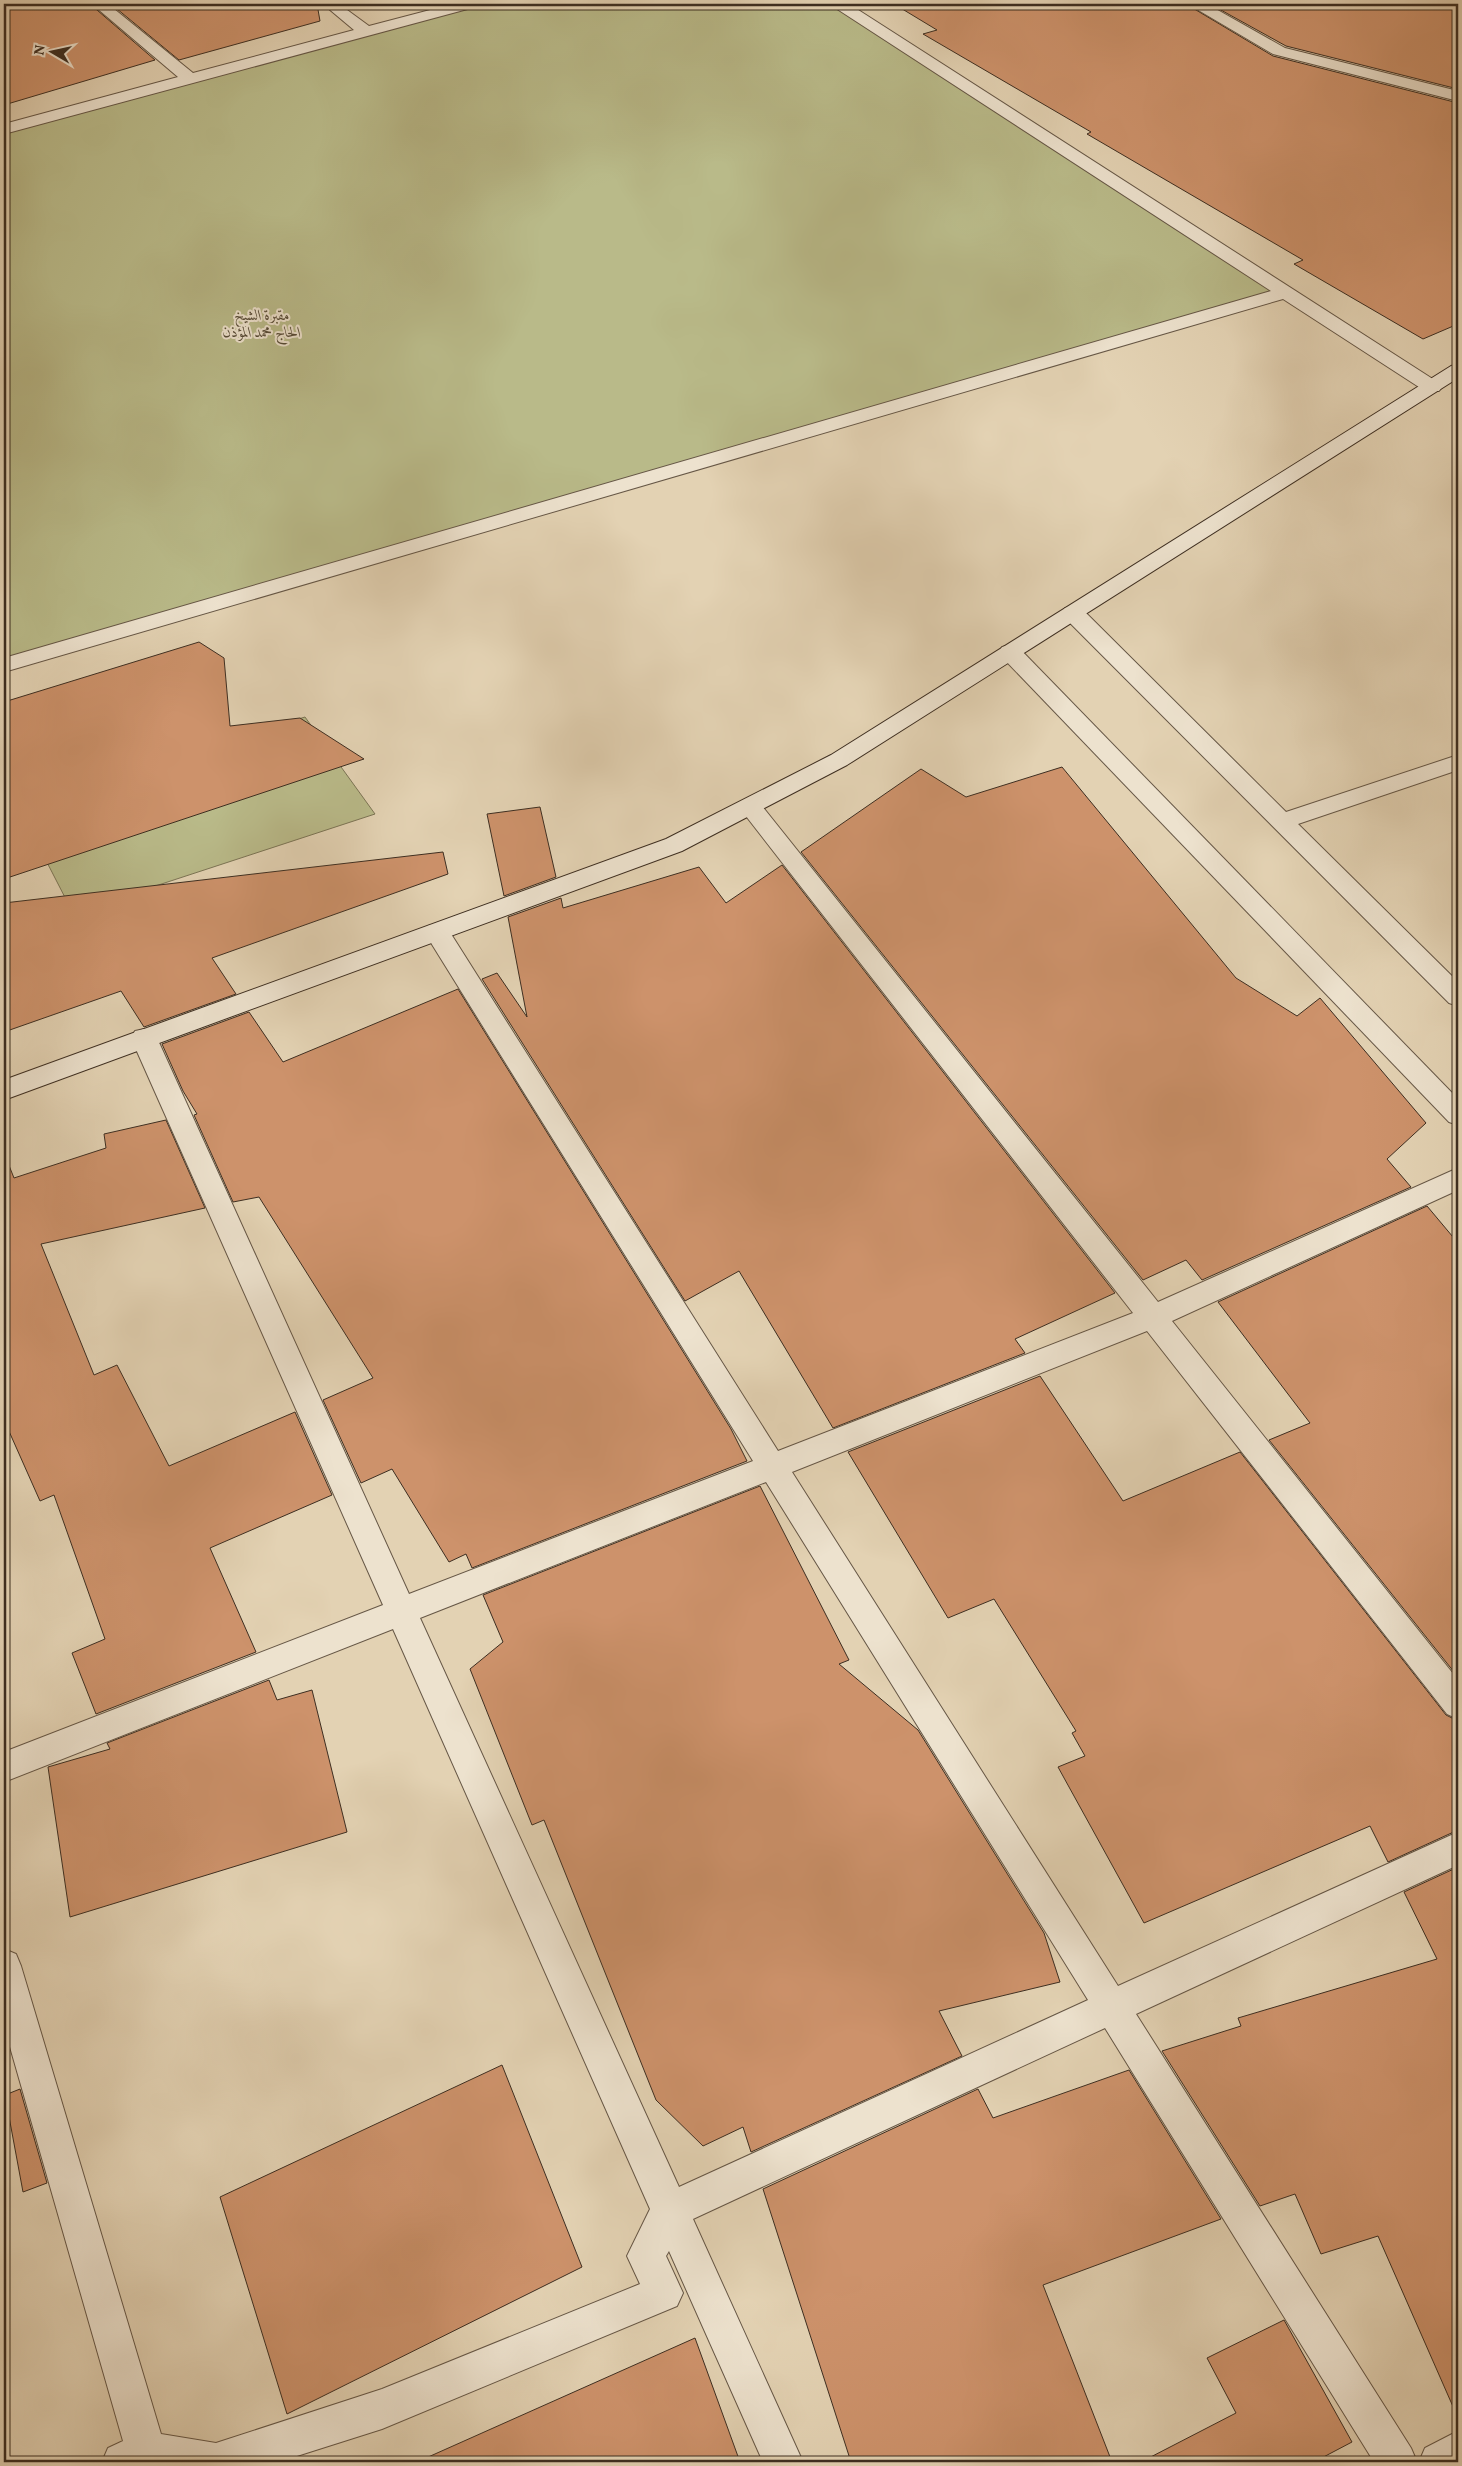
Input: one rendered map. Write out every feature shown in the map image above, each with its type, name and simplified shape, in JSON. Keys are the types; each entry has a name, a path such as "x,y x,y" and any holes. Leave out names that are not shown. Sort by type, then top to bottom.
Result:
{"street":[{"path":"98,4 190,79"},
{"path":"330,4 366,32"},
{"path":"4,129 470,4"},
{"path":"839,4 1432,386"},
{"path":"1196,4 1279,51 1458,96"},
{"path":"4,665 1286,292"},
{"path":"4,1090 674,845 839,760 1458,370"},
{"path":"1073,613 1458,997"},
{"path":"1010,652 1458,1116"},
{"path":"1282,821 1458,762"},
{"path":"750,806 1458,1704"},
{"path":"437,932 1397,2462"},
{"path":"144,1038 784,2462"},
{"path":"4,1767 1153,1317 1458,1178"},
{"path":"218,2462 382,2409 664,2293 646,2256 670,2210 1458,1848"},
{"path":"4,1966 139,2459 213,2462"},
{"path":"1439,2462 1458,2451"}],"green space":[{"name":"مقبرة الشيخ الحاج محمد المؤذن","path":"470,4 839,4 1286,292 4,665 4,129"},
{"path":"305,717 375,814 73,913 18,806"}],"building":[{"path":"4,4 90,4 155,60 4,105"},
{"path":"111,4 317,4 320,21 179,60"},
{"path":"894,4 1186,4 1273,56 1458,103 1458,324 1423,339 1294,264 1303,260 1087,134 1091,132 923,34 937,30"},
{"path":"1210,4 1458,4 1458,89 1286,46"},
{"path":"199,642 224,658 230,726 300,718 364,759 4,879 4,702"},
{"path":"1062,767 1236,978 1297,1016 1320,998 1426,1123 1387,1159 1411,1187 1202,1280 1186,1260 1143,1280 801,852 921,769 966,797"},
{"path":"540,807 556,877 504,896 487,814"},
{"path":"443,852 448,874 212,958 236,994 144,1027 121,991 4,1032 4,903"},
{"path":"782,865 1115,1293 1015,1339 1025,1353 833,1428 739,1271 685,1301 482,979 497,973 527,1017 508,917 561,898 563,908 699,867 726,903"},
{"path":"458,989 731,1429 747,1461 472,1568 466,1554 449,1562 392,1469 361,1483 323,1400 373,1378 259,1197 233,1202 194,1115 197,1114 183,1091 162,1044 249,1012 283,1062"},
{"path":"166,1120 205,1208 41,1244 94,1375 117,1365 169,1466 295,1412 332,1495 210,1548 256,1652 96,1714 72,1653 105,1639 54,1495 40,1501 4,1420 4,1159 6,1158 14,1178 106,1148 104,1134"},
{"path":"1427,1206 1458,1243 1458,1677 1269,1440 1310,1423 1218,1302"},
{"path":"1040,1376 1123,1501 1240,1452 1446,1715 1458,1721 1458,1830 1388,1862 1370,1826 1144,1923 1058,1767 1085,1756 1072,1733 1076,1731 994,1599 948,1618 848,1452"},
{"path":"760,1486 849,1660 839,1664 918,1730 1044,1933 1060,1982 939,2011 962,2056 751,2152 743,2127 703,2146 656,2100 544,1820 532,1825 470,1669 503,1642 483,1595"},
{"path":"269,1680 277,1700 312,1690 347,1832 70,1917 48,1767 110,1749 107,1743"},
{"path":"1458,1867 1458,2418 1378,2236 1321,2254 1295,2194 1260,2206 1162,2051 1241,2026 1238,2018 1437,1959 1404,1892"},
{"path":"502,2065 582,2267 287,2414 220,2197"},
{"path":"1129,2070 1221,2219 1043,2285 1112,2462 851,2462 763,2189 978,2089 993,2118"},
{"path":"20,2089 47,2183 23,2192 5,2095"},
{"path":"1284,2320 1352,2442 1314,2462 1141,2462 1236,2413 1207,2358"},
{"path":"695,2338 740,2462 417,2462"}]}
